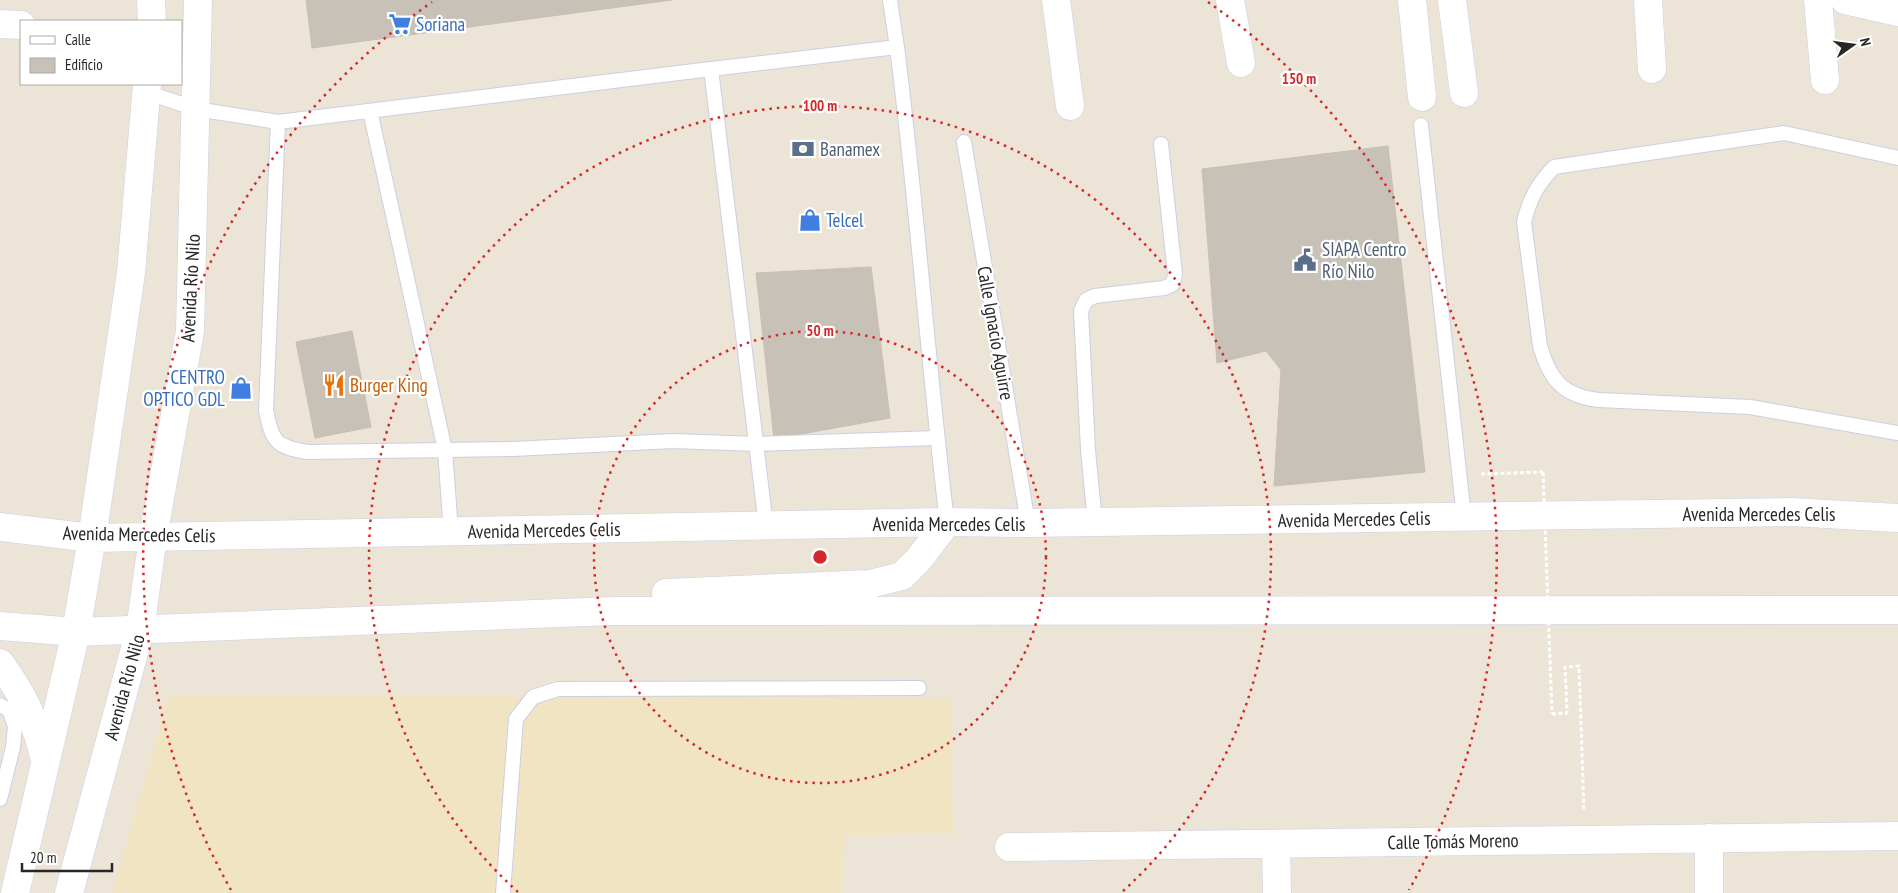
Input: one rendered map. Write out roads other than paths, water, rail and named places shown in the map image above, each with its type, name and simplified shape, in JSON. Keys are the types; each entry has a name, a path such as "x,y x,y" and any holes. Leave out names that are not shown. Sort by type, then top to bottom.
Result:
{"main road":[{"path":"151,0 152,20"},
{"name":"Avenida Río Nilo","path":"69,893 140,630 153,537 190,331 198,0"},
{"path":"1056,0 1070,106"},
{"path":"1230,0 1241,63"},
{"path":"1412,0 1422,97"},
{"path":"1452,0 1464,93"},
{"path":"1648,0 1652,69"},
{"path":"1818,0 1825,80"},
{"path":"1845,0 1898,12"},
{"path":"0,24 20,25"},
{"path":"15,893 76,632 92,538 132,273 147,88"},
{"name":"Avenida Mercedes Celis","path":"0,527 92,538 947,522 1028,523 1790,512 1898,518"},
{"path":"612,611 666,593 870,584 902,576 919,559 947,522"},
{"path":"0,626 76,632 612,611 1898,610"},
{"path":"0,663 14,682 28,707 39,734 46,762"},
{"name":"Calle Tomás Moreno","path":"1009,847 1898,836"},
{"path":"1709,838 1709,893"},
{"path":"1276,844 1277,893"}],"lane":[{"path":"890,0 906,119 936,438 947,522"},
{"path":"147,88 196,109 278,122 897,47"},
{"path":"711,69 766,526"},
{"path":"370,111 445,450 451,532"},
{"path":"278,122 266,410 269,426 276,442 287,448 308,452 513,450 673,441 757,444 936,438"},
{"path":"1421,125 1464,517"},
{"path":"1898,158 1784,133 1554,167 1534,190 1524,222 1540,346 1545,365 1554,379 1567,390 1583,398 1600,400 1750,407 1898,433"},
{"name":"Calle Ignacio Aguirre","path":"964,142 1028,523"},
{"path":"1094,522 1088,450 1081,311 1086,300 1095,296 1164,288 1174,284 1175,274 1161,144"},
{"path":"503,893 516,718 533,697 558,689 919,688"},
{"path":"0,705 9,710 15,726 13,747 0,799"}],"place":[{"name":"Soriana","path":"400,24"},
{"name":"Banamex","path":"803,149"},
{"name":"Telcel","path":"810,220"},
{"name":"SIAPA Centro Río Nilo","path":"1305,260"},
{"name":"Burger King","path":"334,385"},
{"name":"CENTRO OPTICO GDL","path":"241,388"}]}
